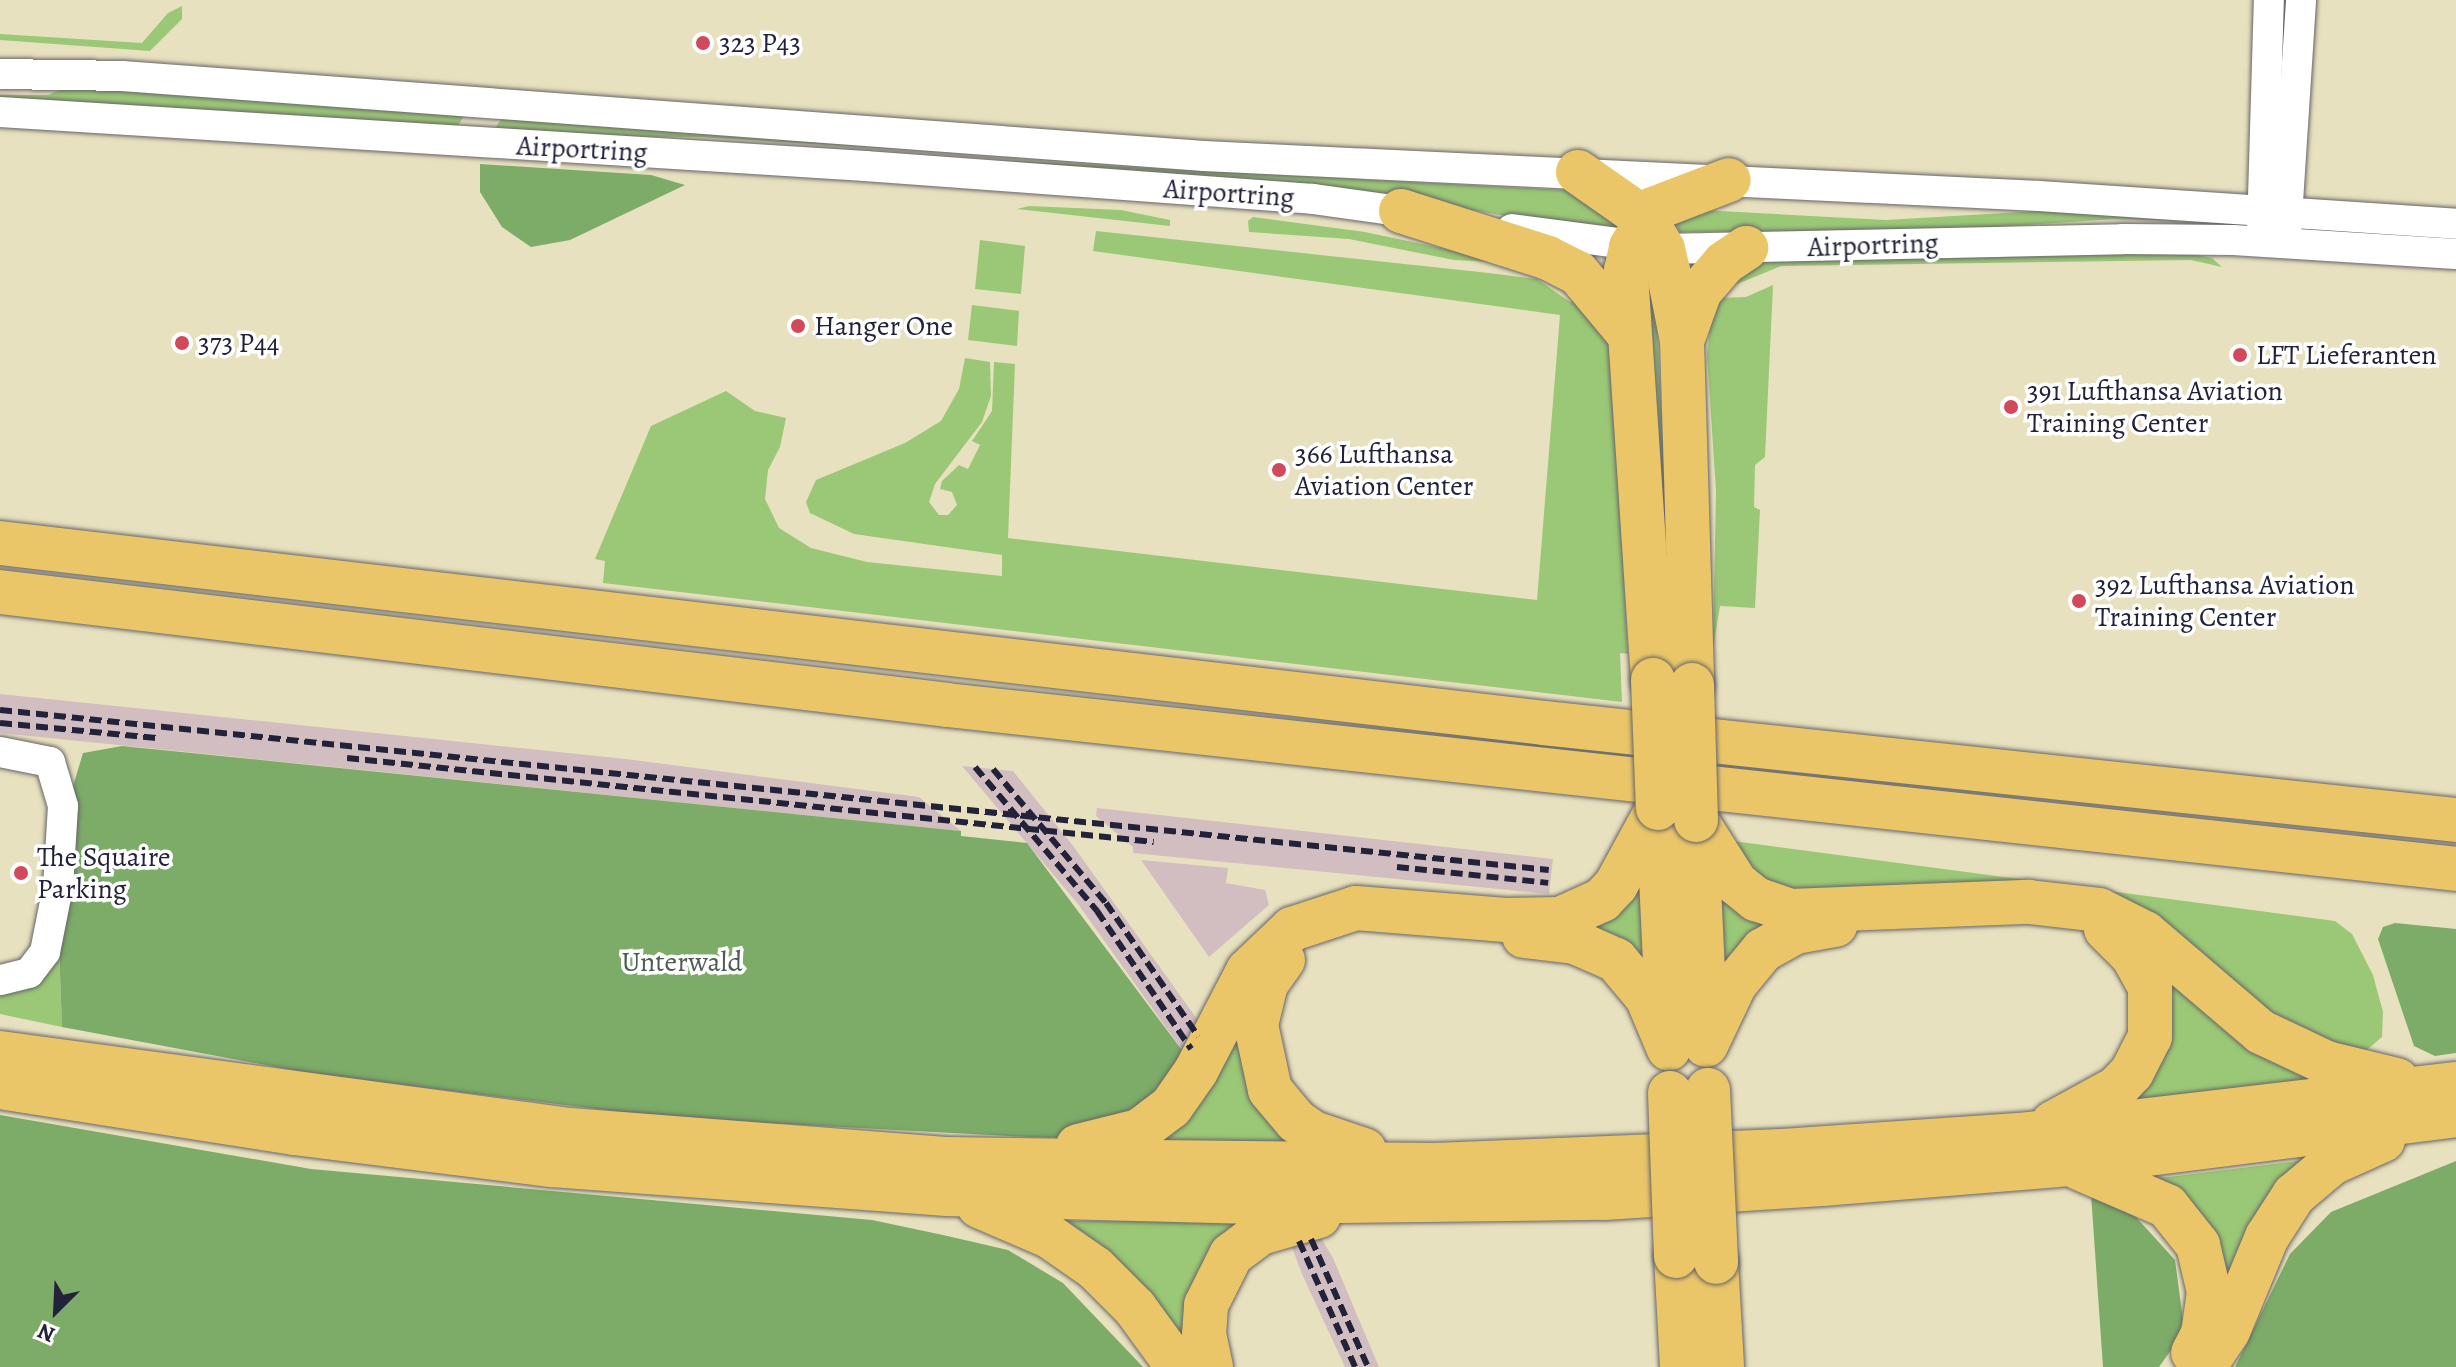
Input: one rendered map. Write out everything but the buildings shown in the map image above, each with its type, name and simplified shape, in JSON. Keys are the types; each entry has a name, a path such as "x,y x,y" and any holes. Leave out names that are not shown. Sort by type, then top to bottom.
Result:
{"highway":[{"path":"1578,172 1646,238 1682,341"},
{"path":"1672,682 1628,333 1646,238 1664,202 1729,180"},
{"path":"1401,211 1548,258 1578,273 1628,333"},
{"path":"1726,1354 1696,1259 1672,682 1682,341 1700,291 1724,263 1746,248"},
{"path":"0,543 1544,723 2456,820"},
{"path":"0,592 947,705 2456,869"},
{"path":"1677,841 1756,899 1790,911 2029,902 2099,910 2145,933 2236,1014 2281,1043 2327,1063 2445,1101"},
{"path":"946,1177 1094,1144 1155,1120 1184,1091 1225,1009 1259,956 1311,920 1356,908 1506,920 1560,919 1602,900 1677,841"},
{"path":"1688,1047 1747,966 1795,932 1825,925 2018,916 2082,920 2113,933 2143,971 2152,1004 2150,1037 2132,1072 2117,1088 2029,1134"},
{"path":"1435,1165 1326,1141 1296,1121 1270,1090 1256,1044 1259,1006 1280,963 1315,936 1344,924 1377,921 1586,946 1628,970 1688,1047"},
{"path":"0,1035 97,1069"},
{"path":"0,1053 97,1069 946,1177 1618,1160 2029,1134 2445,1101"},
{"path":"0,1087 250,1127 552,1165 946,1177 1364,1203 1604,1198 2069,1164 2445,1101"},
{"path":"2204,1367 2228,1331 2267,1237 2294,1195 2332,1163 2445,1101"},
{"path":"2069,1164 2152,1196 2186,1225 2198,1245 2207,1268 2207,1312 2203,1334 2182,1367"},
{"path":"946,1177 1085,1260 1135,1308 1178,1367"},
{"path":"1211,1367 1204,1335 1206,1305 1231,1255 1260,1233 1364,1203"},
{"path":"1659,1367 1678,1322 1696,1259"},
{"path":"1678,1322 1682,1367"}],"street":[{"path":"2269,0 2263,168 2274,227"},
{"path":"2274,227 2301,0"},
{"name":"Airportring","path":"0,74 122,76 1204,156 1578,172 2217,209 2274,227 2456,254"},
{"name":"Airportring","path":"0,112 865,166 1313,199 1746,248 2123,239 2274,227 2456,224"},
{"path":"2217,209 2263,168"},
{"path":"0,752 50,762 63,806 58,887 45,952 29,973 0,980"}],"shaded area":[{"path":"0,694 626,759 919,797 961,831 0,733"},
{"path":"962,766 1013,771 1074,847 1202,1026 1187,1057 1078,904"},
{"path":"1097,808 1553,859 1549,894 1133,853 1133,847 1096,816"},
{"path":"1141,860 1228,868 1226,883 1265,890 1269,905 1209,957"},
{"path":"1321,1238 1333,1258 1379,1367 1345,1367 1302,1274 1290,1242"}],"green space":[{"path":"182,6 182,19 150,51 0,40 0,34 142,43 168,13"},
{"path":"66,87 468,110 457,127 0,103 0,95 48,95"},
{"path":"504,115 918,143 917,150 700,137 490,136"},
{"path":"995,160 1565,190 1622,217 1611,235 1450,206"},
{"path":"480,164 651,175 685,185 570,240 531,247 502,227 480,192"},
{"path":"1029,206 1121,210 1170,220 1170,226 1017,209"},
{"path":"1702,210 1886,220 2037,211 2230,222 2116,219 1949,230 1680,232 1675,223"},
{"path":"1253,217 1365,232 1512,263 1454,260 1349,239 1249,232 1248,221"},
{"path":"1096,231 1537,279 1570,302 1582,297 1606,336 1612,355 1628,654 1620,653 1622,702 603,583 605,561 595,559 651,426 726,391 755,411 786,418 780,447 768,470 765,499 779,528 811,548 867,562 1002,576 1002,555 854,534 810,513 806,502 816,480 905,443 941,421 959,389 965,358 990,362 991,396 982,422 935,484 929,502 939,515 948,515 957,505 952,492 940,489 942,481 959,465 968,469 980,445 972,441 992,411 994,362 1015,364 1008,538 1537,600 1560,315 1093,251"},
{"path":"980,240 1025,246 1021,294 975,289"},
{"path":"2181,252 2212,258 2222,267 2191,260 1781,266 1730,287 1747,268 1768,261"},
{"path":"1654,280 1657,325 1675,684 1637,281"},
{"path":"1773,285 1765,457 1755,465 1754,507 1760,510 1755,608 1720,606 1713,649 1716,491 1707,354 1711,321 1719,298 1746,297"},
{"path":"972,305 1019,311 1017,346 968,340"},
{"name":"Unterwald","path":"122,746 961,831 961,836 1027,843 1187,1057 1150,1110 1067,1138 1029,1137 670,1118 314,1074 62,1027 59,947 71,793 83,753"},
{"path":"1733,841 2335,921 2352,934 2373,975 2383,1012 2382,1037 2362,1054 2284,1032 2151,921 1815,903 1755,884"},
{"path":"1640,878 1645,973 1595,934 1597,916"},
{"path":"1720,880 1781,918 1724,984"},
{"path":"2395,923 2456,929 2456,1053 2435,1056 2414,1046 2378,939 2383,927"},
{"path":"59,947 62,1027 0,1014 0,989"},
{"path":"2144,954 2341,1076 2120,1101"},
{"path":"1232,1018 1309,1145 1138,1143"},
{"path":"0,1115 311,1169 872,1220 943,1235 1008,1250 1063,1283 1143,1367 0,1367"},
{"path":"2323,1158 2213,1330 2144,1180"},
{"path":"2456,1161 2456,1367 2235,1367 2290,1254 2331,1212"},
{"path":"2091,1194 2135,1216 2175,1260 2183,1320 2176,1343 2159,1367 2103,1367"},
{"path":"1053,1221 1255,1221 1197,1356"}],"railway":[{"path":"0,710 1549,870"},
{"path":"0,723 156,738"},
{"path":"347,758 1154,842"},
{"path":"975,767 1097,911 1191,1049"},
{"path":"993,769 1106,903 1198,1036"},
{"path":"1397,867 1548,883"},
{"path":"1311,1239 1368,1367"},
{"path":"1299,1241 1355,1367"}],"place":[{"name":"323 P43","path":"703,43"},
{"name":"Hanger One","path":"798,326"},
{"name":"373 P44","path":"182,343"},
{"name":"LFT Lieferanten","path":"2240,355"},
{"name":"391 Lufthansa Aviation Training Center","path":"2011,407"},
{"name":"366 Lufthansa Aviation Center","path":"1279,470"},
{"name":"392 Lufthansa Aviation Training Center","path":"2079,601"},
{"name":"The Squaire Parking","path":"21,873"}]}
